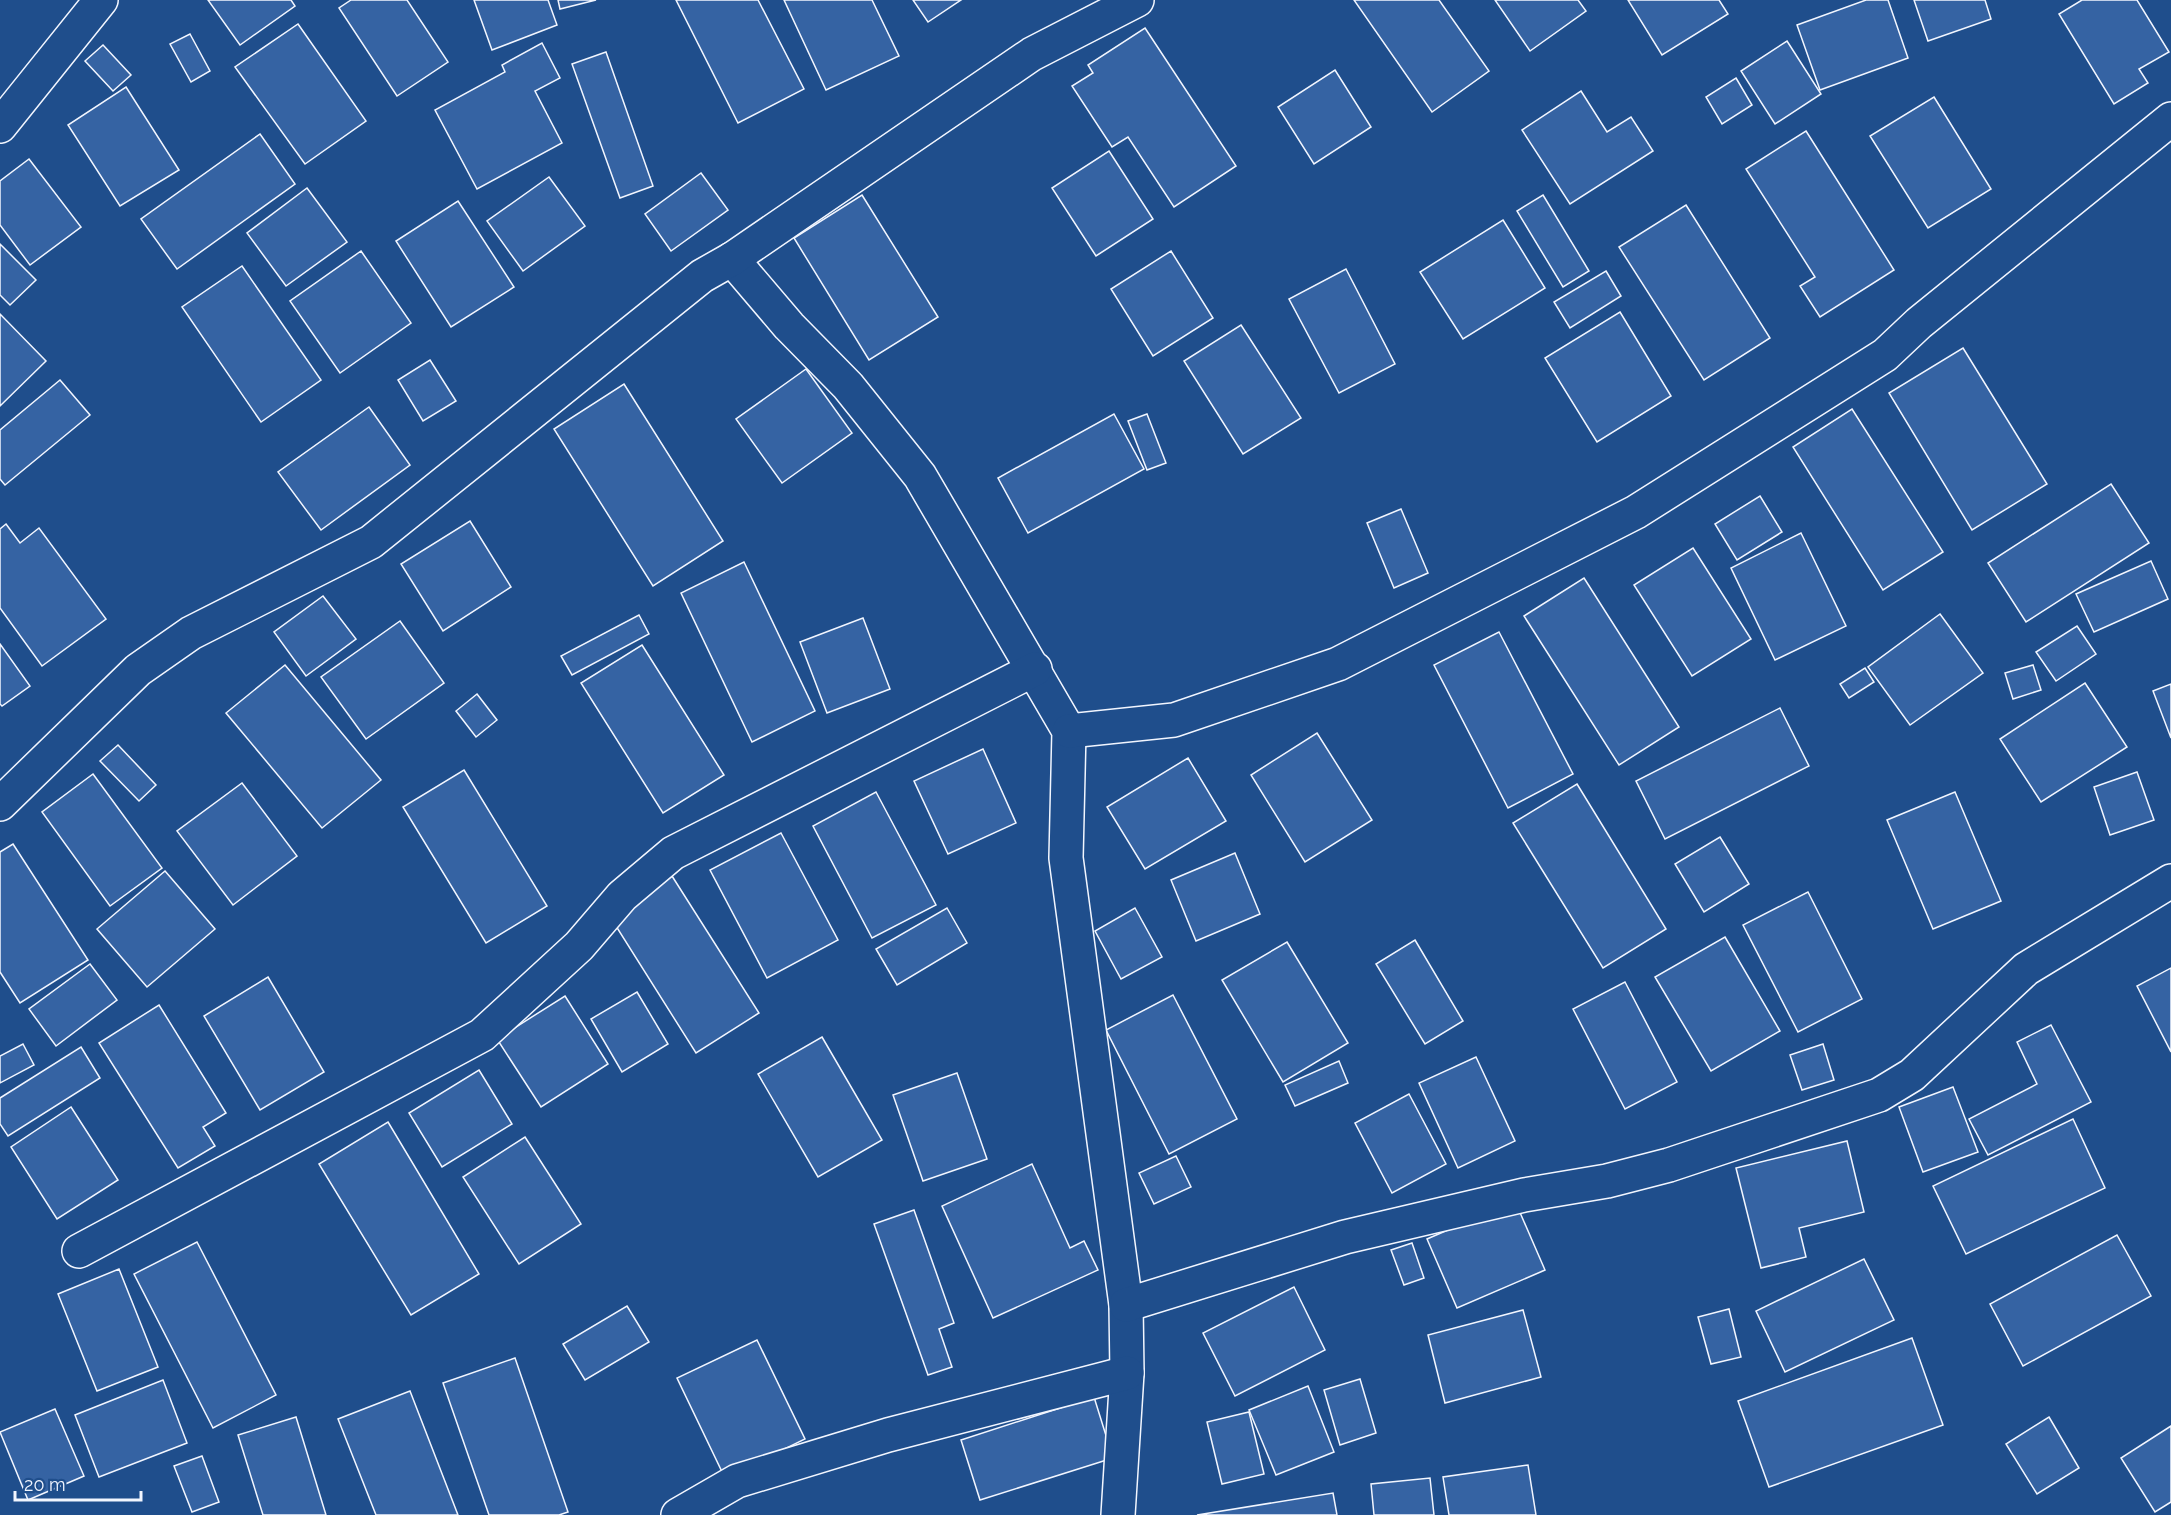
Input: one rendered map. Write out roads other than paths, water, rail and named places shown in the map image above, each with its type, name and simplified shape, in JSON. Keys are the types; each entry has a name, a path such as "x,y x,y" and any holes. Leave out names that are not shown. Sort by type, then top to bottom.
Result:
{"street":[{"path":"0,126 101,0"},
{"path":"0,804 138,670 191,633 371,542 702,276 732,259 1032,54 1137,0"},
{"path":"1069,731 1174,720 1338,664 1636,512 1885,355 1919,323 2171,118"},
{"path":"732,259 789,326 848,386 920,476 1035,669 1069,731 1065,858 1126,1305 1127,1373 1118,1515"},
{"path":"79,1251 482,1035 579,946 622,896 673,852 1035,669"},
{"path":"1126,1305 1345,1237 1524,1195 1607,1181 1669,1165 1878,1095 1912,1075 2026,969 2171,881"},
{"path":"678,1515 737,1480 888,1435 1127,1373"}]}
